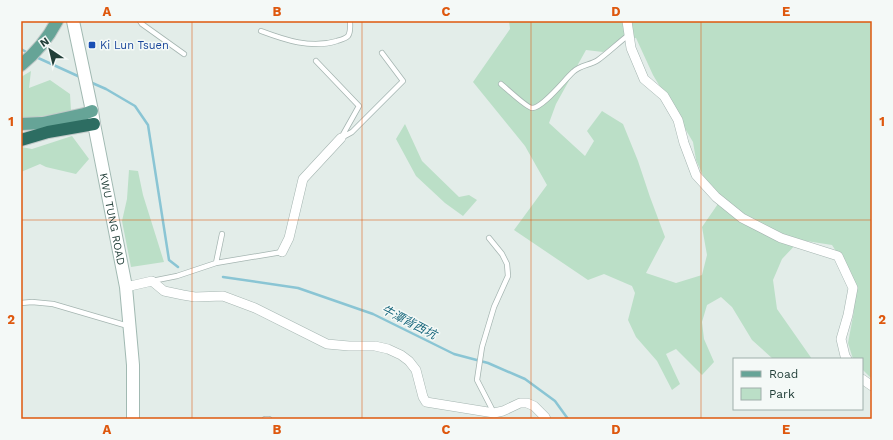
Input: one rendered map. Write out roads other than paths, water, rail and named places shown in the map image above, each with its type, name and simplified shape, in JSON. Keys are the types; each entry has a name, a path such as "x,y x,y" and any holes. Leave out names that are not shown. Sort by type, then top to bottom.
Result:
{"highway":[{"path":"21,140 48,132 94,124"}],"main road":[{"path":"21,65 44,43 57,21"},
{"path":"21,124 43,123 92,111"}],"street":[{"name":"KWU TUNG ROAD","path":"73,21 126,287 133,365 133,419"},
{"path":"627,21 631,48 644,79 664,96 678,120 684,143 696,175 716,197 742,218 774,234 815,250 838,256 853,288 848,315 841,339 846,358"},
{"path":"282,252 289,238 304,179 341,138"},
{"path":"126,287 152,281 164,291 195,297 223,296 255,308 327,344 375,346 388,349 401,355 409,361 416,370 423,397 426,402 494,413 503,411 520,403 527,403 534,406 546,419"},
{"path":"863,380 872,386"}],"lane":[{"path":"140,21 142,24 184,54"},
{"path":"261,31 301,44 329,44 347,37 349,34 350,21"},
{"path":"500,84 529,107 536,107 561,86 578,68 599,59 630,34"},
{"path":"341,138 352,132 403,81 382,54"},
{"path":"316,61 359,106 341,138"},
{"path":"216,263 222,234"},
{"path":"489,238 502,254 507,264 508,276 494,308 482,347 477,380 494,413"},
{"path":"152,281 177,276 216,263 282,252"},
{"path":"21,303 32,302 53,304 129,327"},
{"path":"265,419 269,418"}],"waterway":[{"path":"21,49 28,53"},
{"path":"36,57 80,77"},
{"path":"90,82 106,89 135,106 148,125 169,260 178,267"},
{"name":"牛潭背西坑","path":"223,277 298,288 373,314 454,354 488,363 525,379 555,401 568,419"}],"place":[{"name":"Ki Lun Tsuen","path":"92,45"}]}
